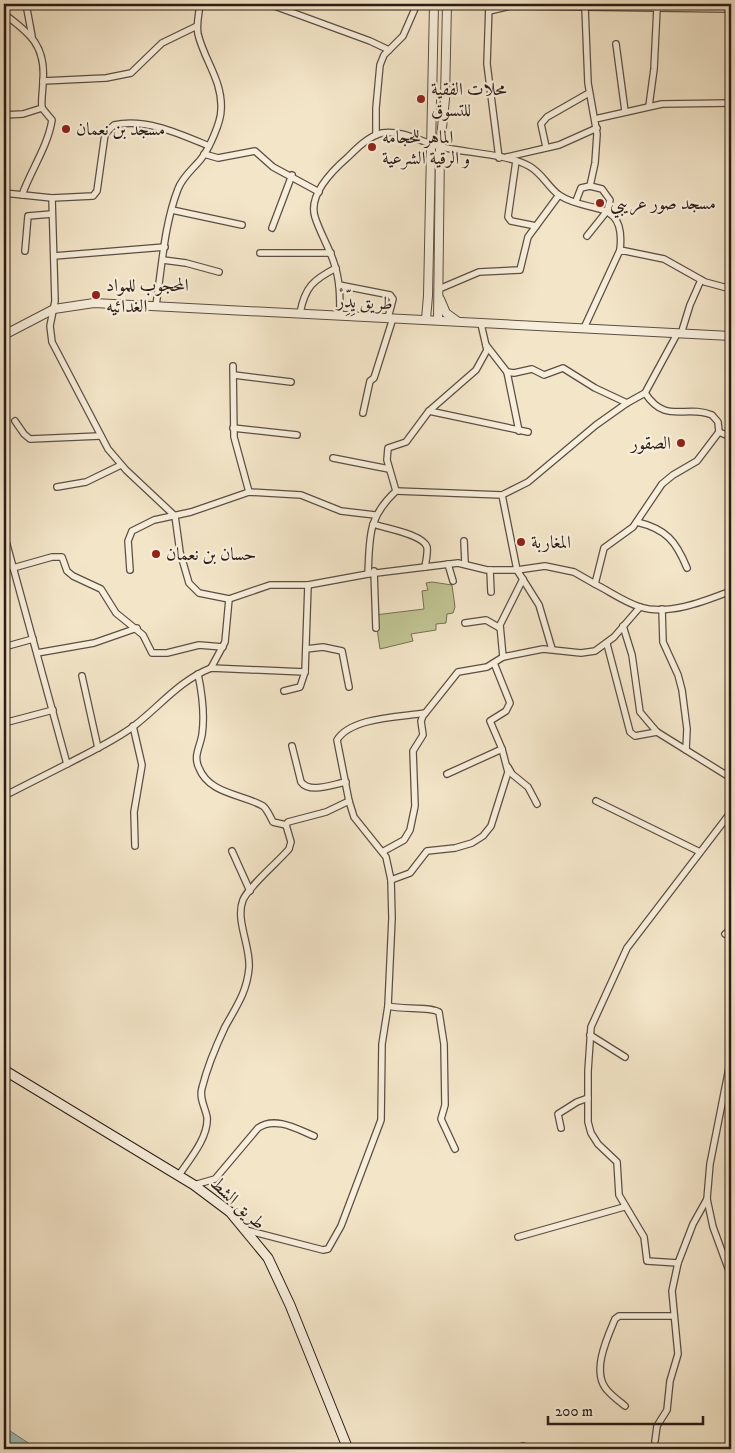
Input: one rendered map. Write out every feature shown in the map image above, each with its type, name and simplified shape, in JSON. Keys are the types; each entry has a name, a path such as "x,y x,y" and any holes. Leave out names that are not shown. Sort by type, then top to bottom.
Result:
{"main road":[{"name":"طريق الشط","path":"4,1070 179,1175 230,1212 268,1258 282,1287 348,1449"}],"street":[{"path":"22,195 30,172 49,134 52,120 42,108 41,94 44,81 42,58 32,36 26,4"},
{"path":"156,304 172,210 182,181 209,146 220,120 220,90 205,55 197,26 200,4"},
{"path":"269,4 370,41 389,50"},
{"path":"376,135 376,108 380,65 389,50 402,36 417,4"},
{"path":"426,319 434,4"},
{"path":"438,320 440,147 445,99 447,4"},
{"path":"489,4 486,64 501,158"},
{"path":"489,11 511,6 731,9"},
{"path":"585,7 589,93 597,128 595,163 590,186"},
{"path":"649,106 654,64 657,8"},
{"path":"4,14 32,36"},
{"path":"44,81 106,78 131,73 162,44 197,26"},
{"path":"616,44 625,111"},
{"path":"546,147 541,124 547,117 589,93"},
{"path":"595,119 649,106 731,103"},
{"path":"4,114 23,114 42,108"},
{"path":"4,193 52,198 86,198 95,194 105,134 114,125 132,124 168,130 209,146"},
{"path":"501,158 537,152 546,147 559,145 597,128"},
{"path":"340,316 339,285 336,268 314,213 315,201 319,192 346,158 376,135 391,133 412,136 440,147 516,160 536,170 559,195 607,211 618,220 621,227 620,250 584,328"},
{"path":"204,154 218,158 255,151 273,167 292,175 319,192"},
{"path":"516,160 508,217 511,221 536,226"},
{"path":"272,228 292,175"},
{"path":"576,201 580,188 590,186 602,189 610,200 607,211 587,236"},
{"path":"439,293 479,272 520,270 528,237 559,195"},
{"path":"52,198 54,256 54,309 50,326 52,342 92,417 100,436 121,465 175,516 180,552 192,587 199,593 229,599 270,585 308,584 371,572 464,563 490,570 518,570 552,566 574,572 640,607 662,609 695,604 731,591"},
{"path":"172,210 242,225"},
{"path":"25,251 28,216 52,214"},
{"path":"54,256 165,247"},
{"path":"620,250 664,258 701,280 731,289"},
{"path":"260,254 331,253"},
{"path":"163,260 186,263 219,272"},
{"path":"300,313 302,300 312,283 336,268"},
{"path":"396,491 502,494 534,477 627,403 645,393 679,334 701,280"},
{"path":"339,285 390,295 393,299 390,318 374,378 370,381 364,412"},
{"path":"439,293 446,312 459,322"},
{"path":"412,319 423,308 428,296"},
{"name":"طريق يِدِّرْ","path":"4,335 54,309 94,303 156,304 340,316 426,319 481,324 731,336"},
{"path":"396,491 389,468 388,448 406,442 429,411 476,370 485,356 486,345 481,324"},
{"path":"486,345 507,372 519,431"},
{"path":"233,366 233,428 237,453 249,492"},
{"path":"507,372 514,373 532,369 544,375 564,368 595,388 627,403"},
{"path":"234,375 291,382"},
{"path":"595,584 604,548 629,531 662,484 697,461 719,432 718,422 712,416 664,410 655,406 645,393"},
{"path":"429,411 528,432"},
{"path":"16,421 24,434 30,439 100,436"},
{"path":"233,428 297,435"},
{"path":"719,432 731,437"},
{"path":"333,458 389,468"},
{"path":"57,487 86,482 121,465"},
{"path":"376,628 371,572 372,524 375,515 396,491"},
{"path":"130,570 128,541 132,531 154,520 175,516 249,492 302,495 341,511 375,515"},
{"path":"502,494 518,570 542,611 552,649"},
{"path":"636,522 657,528 676,543 686,568"},
{"path":"372,524 414,536 424,542 427,548 425,567"},
{"path":"4,534 67,764"},
{"path":"464,541 464,563"},
{"path":"13,568 52,557 62,557 68,570 74,576 101,589 116,612 143,635 152,653 167,652 199,645 223,648"},
{"path":"448,564 453,581"},
{"path":"490,570 491,592"},
{"path":"503,657 500,628 523,579"},
{"path":"284,691 300,687 305,672 308,584"},
{"path":"212,668 223,648 228,623 229,599"},
{"path":"384,851 404,840 410,830 415,806 413,751 422,735 420,721 458,672 487,667 503,657 552,649 589,653 607,644 640,607"},
{"path":"662,609 663,642 678,675 682,690 687,729 686,750"},
{"path":"465,623 486,620 500,628"},
{"path":"623,626 632,655 637,704 645,721 657,732 731,778"},
{"path":"37,652 94,643 137,628"},
{"path":"4,647 33,639"},
{"path":"607,644 630,732 635,736 657,732"},
{"path":"306,649 323,647 342,651 349,687"},
{"path":"494,663 510,703 506,711 490,720 508,767 512,774 528,787 537,804"},
{"path":"4,796 98,748 134,726 184,681 212,668 305,672"},
{"path":"198,674 202,736 196,754 198,767 205,779 221,790 263,806 273,822 286,825 290,822 332,810 348,801"},
{"path":"82,676 98,748"},
{"path":"4,723 53,710"},
{"path":"246,1230 323,1250 332,1245 342,1226 381,1120 382,1044 388,1006 392,909 391,880 384,851 359,825 348,801 346,782 337,743 343,733 350,728 369,722 425,714"},
{"path":"134,726 142,765 134,812 134,846"},
{"path":"292,746 301,782 304,786 312,788 346,782"},
{"path":"447,774 502,748"},
{"path":"391,880 410,873 426,851 460,847 472,843 483,836 495,818 508,767"},
{"path":"596,800 700,852"},
{"path":"678,1263 647,1261 644,1236 624,1207 619,1191 616,1162 598,1144 591,1133 587,1117 590,1035 594,1018 627,948 731,812"},
{"path":"179,1175 206,1128 206,1114 201,1098 202,1088 221,1035 241,1001 247,985 249,958 242,906 250,891 289,849 290,842 286,825"},
{"path":"232,850 250,891"},
{"path":"725,934 731,929"},
{"path":"388,1006 403,1009 434,1009 439,1012 444,1044 445,1105 442,1119 455,1149"},
{"path":"590,1035 625,1057"},
{"path":"731,1058 710,1164 707,1199 713,1227 731,1276"},
{"path":"560,1128 558,1114 579,1101 588,1098"},
{"path":"194,1185 215,1179 264,1123 288,1126 314,1136"},
{"path":"655,1441 656,1426 667,1410 670,1380 678,1354 672,1291 678,1263 693,1224 707,1199"},
{"path":"518,1237 624,1207"},
{"path":"625,1406 606,1390 601,1375 602,1352 615,1319 619,1316 674,1316"},
{"path":"512,1449 523,1446 527,1449"}],"green space":[{"path":"426,583 452,585 455,607 453,613 447,614 446,623 436,624 436,630 411,634 413,641 380,649 375,615 424,609 422,591 428,590"}],"water":[{"path":"4,1427 33,1446 37,1449 4,1449"}],"place":[{"name":"محلات الفقية للتسوق","path":"421,99"},
{"name":"مسجد بن نعمان","path":"66,129"},
{"name":"الماهر للحجامه و الرقية الشرعية","path":"372,147"},
{"name":"مسجد صور عريبي","path":"600,203"},
{"name":"المحجوب للمواد الغدائيه","path":"96,295"},
{"name":"الصقور","path":"681,443"},
{"name":"المغاربة","path":"521,542"},
{"name":"حسان بن نعمان","path":"156,554"}]}
